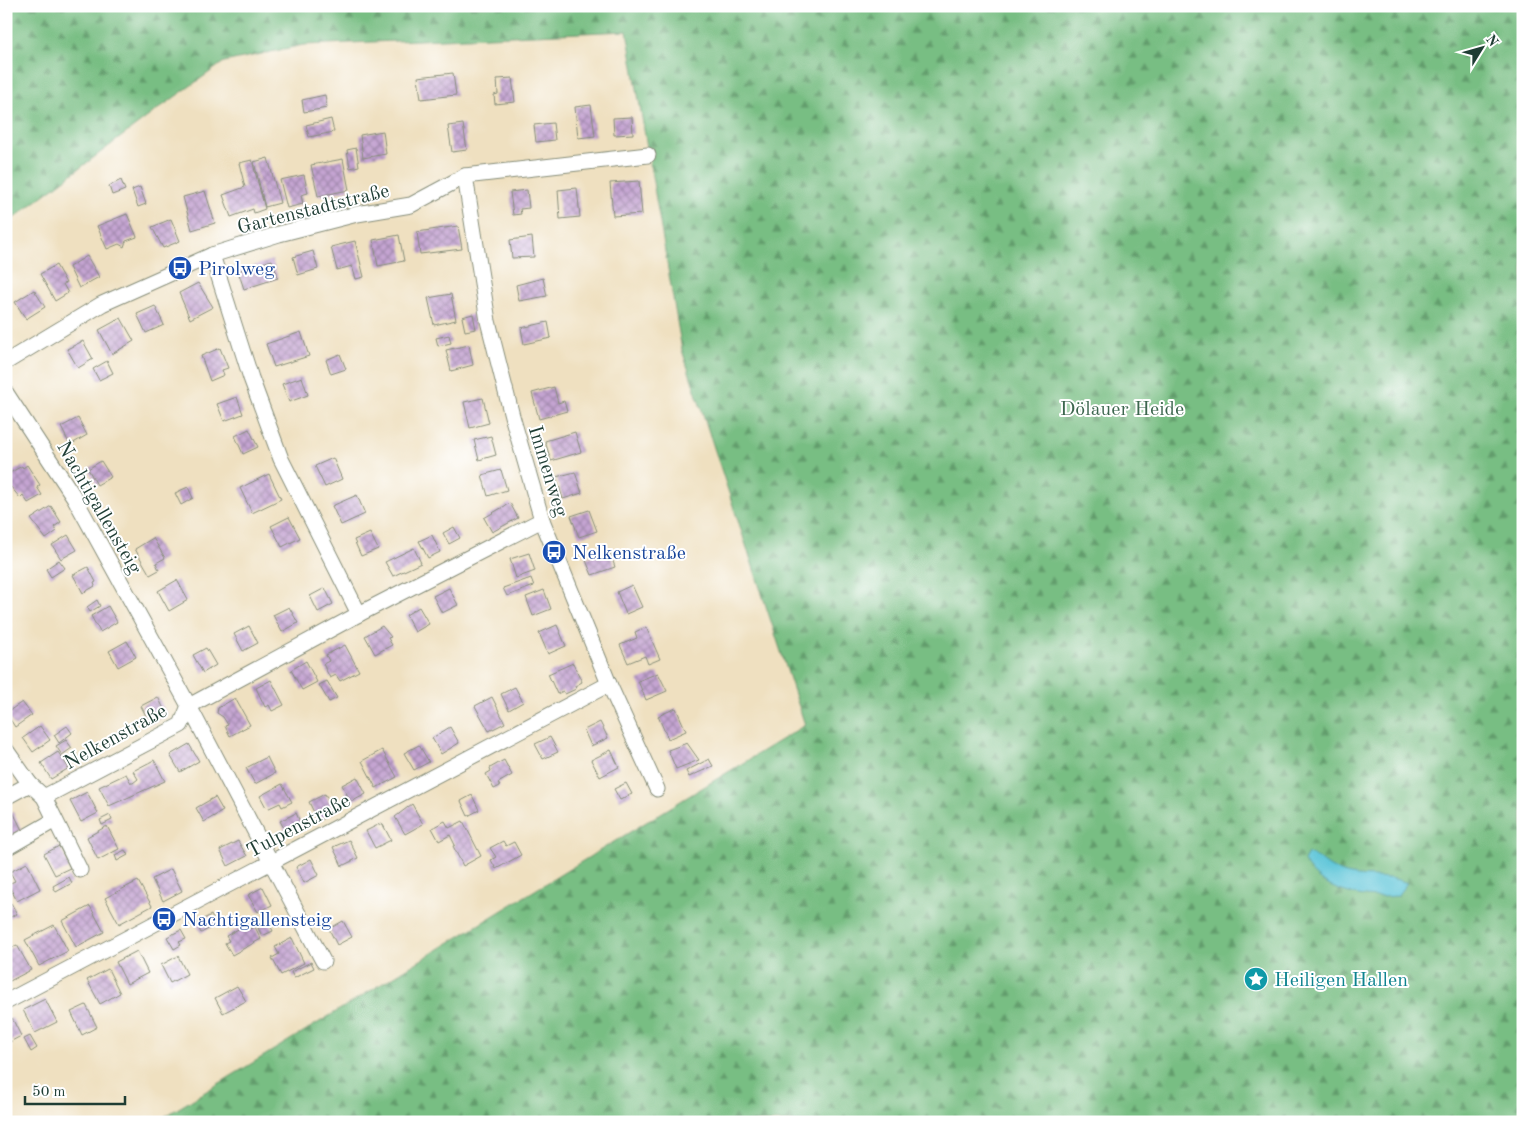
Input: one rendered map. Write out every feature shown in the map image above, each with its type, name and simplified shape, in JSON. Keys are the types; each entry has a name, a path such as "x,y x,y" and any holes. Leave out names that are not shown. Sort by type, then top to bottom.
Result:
{"street":[{"name":"Gartenstadtstraße","path":"6,362 102,304 212,254 357,214 411,205 465,176 648,155"},
{"name":"Immenweg","path":"465,176 488,321 512,416 542,520 609,684 657,789"},
{"path":"212,254 251,378 281,459 359,614"},
{"name":"Nachtigallensteig","path":"6,394 74,496 189,706 323,961"},
{"name":"Nelkenstraße","path":"44,797 182,725 189,706 359,614 542,520"},
{"name":"Tulpenstraße","path":"6,1002 609,684"},
{"path":"6,750 30,784 44,797 80,870"},
{"path":"6,796 30,784"},
{"path":"6,848 55,820"}],"green space":[{"name":"Dölauer Heide","path":"6,6 1523,6 1523,1122 156,1122 805,725 682,350 627,31 303,45 224,62 158,109 6,224"}],"water":[{"path":"1308,854 1346,874 1391,878 1407,883 1397,896 1371,897 1344,892 1320,880 1311,872 1304,861"}],"building":[{"path":"453,73 456,95 421,99 418,77"},
{"path":"512,78 515,102 495,104 494,95 498,94 497,79"},
{"path":"325,95 327,108 304,112 302,100"},
{"path":"591,105 595,136 578,138 575,107"},
{"path":"632,117 633,134 614,135 613,118"},
{"path":"331,119 334,132 309,137 306,125"},
{"path":"553,123 555,140 536,142 534,125"},
{"path":"463,124 467,150 452,152 448,126"},
{"path":"383,131 386,154 363,158 360,135"},
{"path":"356,148 359,166 350,168 347,150"},
{"path":"268,158 280,203 265,207 254,162"},
{"path":"343,159 349,190 318,196 311,165"},
{"path":"252,160 265,209 254,213 253,209 231,217 223,195 245,187 239,163"},
{"path":"304,175 308,193 301,195 303,204 287,208 280,180"},
{"path":"121,180 125,190 112,195 109,186"},
{"path":"639,181 642,214 613,216 610,183"},
{"path":"140,187 146,204 138,207 132,190"},
{"path":"577,188 580,217 560,219 558,190"},
{"path":"527,190 529,208 520,209 521,214 513,215 510,192"},
{"path":"205,191 215,223 192,230 183,197"},
{"path":"127,214 137,237 126,241 124,247 119,244 107,249 97,226"},
{"path":"171,219 180,241 163,248 152,227"},
{"path":"458,226 462,249 420,254 417,232"},
{"path":"399,235 404,261 378,266 373,240"},
{"path":"532,237 534,257 512,258 510,240"},
{"path":"355,241 364,277 356,279 352,266 337,270 331,247"},
{"path":"313,251 318,269 298,275 293,257"},
{"path":"87,256 99,277 79,288 69,267"},
{"path":"272,260 278,278 244,289 238,271"},
{"path":"56,265 66,283 63,284 68,293 55,301 40,274"},
{"path":"543,278 547,296 519,301 516,285"},
{"path":"198,283 213,307 190,319 179,293"},
{"path":"34,290 45,307 26,319 15,302"},
{"path":"451,294 456,320 434,325 428,298"},
{"path":"155,306 164,325 146,333 137,314"},
{"path":"473,314 476,329 465,331 462,317"},
{"path":"121,318 134,341 112,354 99,330"},
{"path":"548,322 551,338 524,344 521,328"},
{"path":"301,332 309,356 274,367 266,344"},
{"path":"449,335 451,343 438,346 436,338"},
{"path":"83,341 93,359 78,368 67,349"},
{"path":"469,345 473,365 451,371 446,350"},
{"path":"220,348 228,368 222,370 224,375 210,381 201,356"},
{"path":"340,354 346,369 331,374 326,360"},
{"path":"107,361 113,373 99,380 93,369"},
{"path":"302,377 308,395 289,402 282,384"},
{"path":"554,387 558,403 564,401 567,411 539,419 532,393"},
{"path":"237,397 243,414 224,421 217,404"},
{"path":"483,398 489,423 470,428 464,402"},
{"path":"78,418 87,435 70,445 61,427"},
{"path":"249,429 258,447 243,454 235,436"},
{"path":"575,432 581,452 551,461 545,441"},
{"path":"491,436 496,455 479,460 474,440"},
{"path":"333,458 342,479 325,487 315,466"},
{"path":"101,461 111,477 97,485 88,469"},
{"path":"27,465 40,485 37,487 42,495 28,503 23,495 20,498 6,481 6,475"},
{"path":"501,470 507,490 488,496 482,475"},
{"path":"575,472 582,493 563,499 556,477"},
{"path":"269,474 281,499 252,513 240,488"},
{"path":"188,487 193,498 181,505 175,493"},
{"path":"357,495 365,514 341,525 332,506"},
{"path":"510,503 518,518 492,532 484,518"},
{"path":"51,506 61,522 54,527 57,531 46,539 31,519"},
{"path":"589,510 597,531 579,537 571,516"},
{"path":"289,517 300,538 282,547 271,526"},
{"path":"454,527 460,538 449,544 443,533"},
{"path":"370,533 378,549 361,556 354,540"},
{"path":"68,535 77,550 61,559 52,545"},
{"path":"432,535 440,552 428,558 419,541"},
{"path":"153,538 165,558 156,563 159,570 150,575 135,549"},
{"path":"414,548 421,563 393,576 385,562"},
{"path":"609,550 615,567 592,575 585,558"},
{"path":"529,553 535,571 516,578 510,559"},
{"path":"59,560 65,568 51,577 46,569"},
{"path":"88,567 96,582 94,583 95,586 83,593 73,575"},
{"path":"531,578 534,586 507,596 503,588"},
{"path":"177,580 188,600 169,611 158,591"},
{"path":"632,585 642,607 626,614 617,592"},
{"path":"325,588 333,604 318,612 310,596"},
{"path":"449,588 458,605 442,613 433,596"},
{"path":"544,590 551,609 533,616 526,597"},
{"path":"97,600 100,606 90,612 87,607"},
{"path":"108,606 117,622 100,632 91,616"},
{"path":"289,607 298,623 282,632 273,615"},
{"path":"419,607 429,624 415,632 406,615"},
{"path":"557,625 566,646 548,654 539,633"},
{"path":"249,626 258,643 243,651 234,634"},
{"path":"382,626 391,637 388,638 392,645 375,654 365,636"},
{"path":"646,627 660,659 648,664 645,656 628,663 620,645 637,638 635,632"},
{"path":"127,641 136,657 118,667 109,651"},
{"path":"345,645 359,671 340,681 336,675 330,678 323,664 329,661 326,655"},
{"path":"206,648 216,665 203,673 193,655"},
{"path":"306,661 317,682 302,690 291,670"},
{"path":"573,663 582,682 575,686 576,689 565,694 563,691 557,694 548,674"},
{"path":"658,673 667,691 646,700 638,681"},
{"path":"271,680 284,705 272,711 269,705 265,707 256,688"},
{"path":"327,681 337,698 329,702 319,685"},
{"path":"515,687 523,702 509,710 501,694"},
{"path":"158,697 167,715 150,724 141,706"},
{"path":"492,697 505,723 489,731 475,706"},
{"path":"235,698 250,725 230,736 225,726 228,725 223,717 217,713 218,708"},
{"path":"22,702 32,715 15,727 6,713"},
{"path":"676,708 686,731 668,739 658,716"},
{"path":"600,722 608,738 591,746 584,730"},
{"path":"40,726 50,740 33,752 23,738"},
{"path":"67,726 72,733 59,743 54,735"},
{"path":"450,727 459,743 441,754 432,738"},
{"path":"550,737 558,752 543,759 535,744"},
{"path":"66,740 72,748 62,755 56,746"},
{"path":"687,743 699,760 676,769 668,750"},
{"path":"189,744 199,761 180,772 170,755"},
{"path":"419,745 429,762 414,770 404,753"},
{"path":"382,750 397,777 376,788 362,761"},
{"path":"611,750 619,767 600,777 591,760"},
{"path":"58,752 69,768 51,779 41,763"},
{"path":"267,757 275,773 255,784 246,768"},
{"path":"709,759 713,766 689,777 686,771"},
{"path":"154,760 165,781 109,806 99,787 126,774 131,783 133,783 138,779 133,771"},
{"path":"504,760 512,775 498,783 500,786 494,789 486,774 491,771 490,768"},
{"path":"357,777 366,794 351,802 342,785"},
{"path":"626,783 632,794 620,800 614,789"},
{"path":"282,784 292,802 282,807 280,803 267,809 260,796"},
{"path":"87,792 98,813 81,822 70,801"},
{"path":"325,794 335,812 318,821 309,802"},
{"path":"472,795 479,810 468,816 461,801"},
{"path":"215,797 223,811 204,822 196,808"},
{"path":"412,804 423,824 405,834 395,817"},
{"path":"13,812 22,830 6,838 6,815"},
{"path":"296,813 302,826 287,834 280,821"},
{"path":"110,815 112,820 102,825 100,820"},
{"path":"445,821 449,828 463,821 481,856 463,866 450,835 439,841 432,828"},
{"path":"382,823 391,840 375,848 366,831"},
{"path":"107,826 119,849 98,860 87,837"},
{"path":"349,840 358,858 342,866 333,847"},
{"path":"238,841 247,856 228,866 220,850"},
{"path":"503,841 506,846 514,842 521,855 496,869 491,860 496,857 490,848"},
{"path":"59,846 70,868 55,875 44,854"},
{"path":"125,850 128,855 117,861 115,855"},
{"path":"311,859 319,875 304,883 296,867"},
{"path":"27,863 40,889 17,901 8,884 15,881 10,872"},
{"path":"171,869 182,891 163,901 152,879"},
{"path":"69,877 72,883 56,892 53,886"},
{"path":"138,881 152,906 119,924 105,898"},
{"path":"263,887 272,905 258,912 248,895"},
{"path":"11,903 17,914 6,919 6,905"},
{"path":"90,906 104,932 76,947 62,921"},
{"path":"211,915 216,925 201,933 196,923"},
{"path":"343,921 352,937 337,945 329,929"},
{"path":"269,923 273,931 262,936 258,928"},
{"path":"247,924 250,929 255,927 261,939 232,955 225,943 229,941 226,936"},
{"path":"54,925 68,951 39,966 25,940"},
{"path":"181,930 186,939 179,942 181,945 174,949 167,937"},
{"path":"292,938 304,963 281,975 272,958 279,954 275,947"},
{"path":"17,945 31,970 6,983 6,950"},
{"path":"137,951 148,973 127,984 116,962"},
{"path":"178,956 187,974 170,983 161,965"},
{"path":"311,962 314,968 294,978 291,972"},
{"path":"108,969 120,993 100,1004 87,980"},
{"path":"237,986 246,1001 223,1013 215,998"},
{"path":"45,999 57,1022 35,1033 23,1010"},
{"path":"86,1005 97,1027 82,1035 71,1012"},
{"path":"12,1018 21,1036 6,1044 6,1021"},
{"path":"30,1036 37,1048 31,1052 24,1039"}],"place":[{"name":"Pirolweg","path":"180,268"},
{"name":"Nelkenstraße","path":"554,552"},
{"name":"Nachtigallensteig","path":"164,919"},
{"name":"Heiligen Hallen","path":"1256,979"}]}
